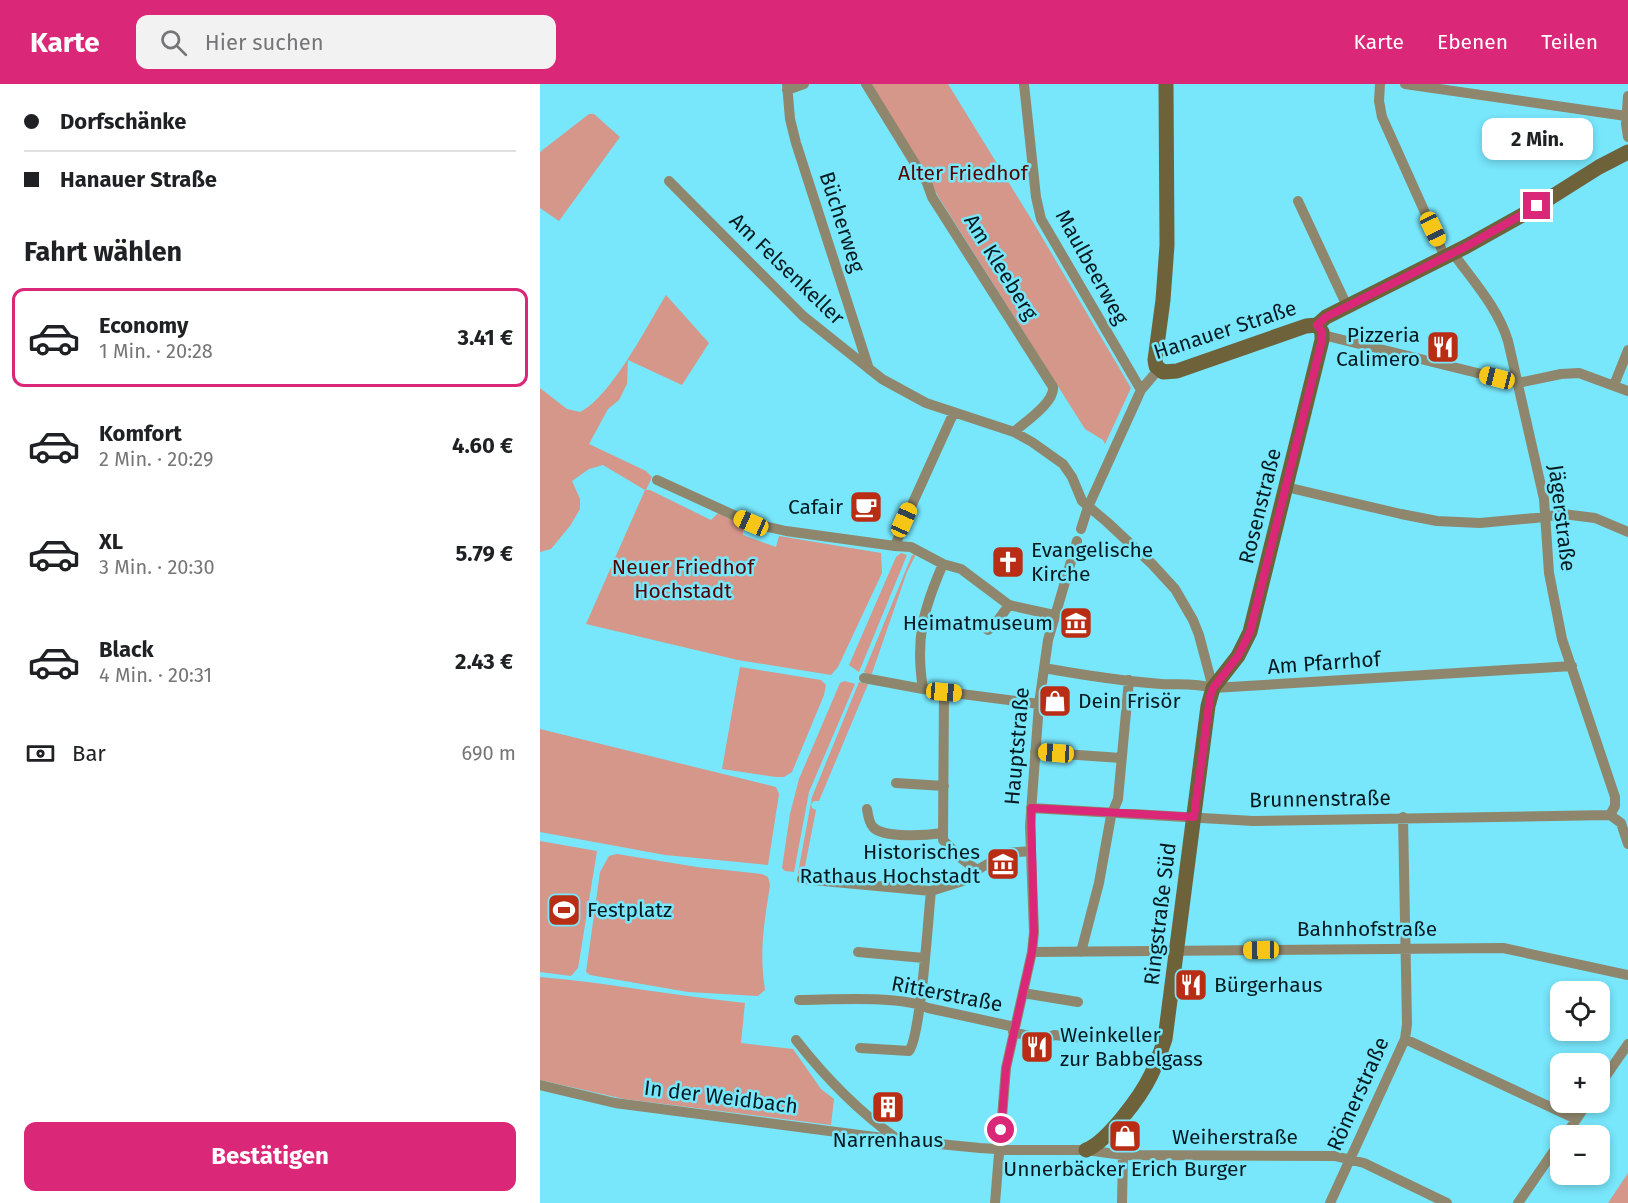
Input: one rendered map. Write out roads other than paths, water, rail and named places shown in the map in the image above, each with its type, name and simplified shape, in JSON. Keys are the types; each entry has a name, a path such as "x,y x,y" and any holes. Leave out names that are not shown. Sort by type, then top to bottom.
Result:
{"street":[{"path":"787,87 804,84"},
{"name":"Am Kleeberg","path":"866,84 927,183 932,197 1053,387 1054,392 1047,403 1014,432"},
{"name":"Maulbeerweg","path":"1024,84 1036,197 1041,219 1140,390"},
{"path":"1158,370 1155,360 1167,245 1166,84"},
{"name":"Jägerstraße","path":"1380,84 1379,101 1382,117 1449,255 1501,321 1508,341 1544,499 1549,573 1562,639 1615,798 1615,806 1610,815"},
{"path":"1405,84 1626,116"},
{"name":"Bücherweg","path":"787,87 790,119 796,144 869,369"},
{"path":"1628,96 1626,116 1628,137"},
{"name":"Hanauer Straße","path":"1089,507 1140,390 1158,370 1168,372 1177,370 1306,326 1320,330 1326,317 1526,213 1599,167 1628,152"},
{"name":"Am Felsenkeller","path":"669,181 797,311 869,369 912,397 1014,432 1032,442 1063,464 1072,477 1080,498 1089,507"},
{"path":"1298,201 1347,306"},
{"path":"1320,330 1518,383 1574,373 1591,376 1628,391"},
{"name":"Rosenstraße","path":"1213,688 1238,656 1247,640 1286,487 1320,330"},
{"path":"1614,385 1628,350"},
{"path":"895,546 904,520 954,412"},
{"path":"657,480 751,523 786,531 911,547 943,564 961,569 1008,605 1054,615"},
{"path":"1286,487 1437,521 1480,523 1563,514 1588,517 1628,532"},
{"path":"1081,529 1089,507"},
{"name":"Ringstraße Süd","path":"1086,1150 1104,1138 1151,1076 1164,1039 1208,706 1213,688 1199,635 1175,589 1152,564 1089,507"},
{"name":"Hauptstraße","path":"996,1203 1003,1091 1014,1029 1032,952 1035,911 1031,808 1039,704 1054,615 1077,541"},
{"path":"923,689 919,653 921,629 928,600 943,564"},
{"path":"988,630 996,623 1008,605"},
{"name":"Am Pfarrhof","path":"1044,668 1129,680 1213,688 1572,666"},
{"path":"864,678 923,689 1039,704"},
{"path":"1081,952 1099,883 1110,822 1118,799 1129,680"},
{"path":"944,692 943,840 977,870"},
{"path":"1035,752 1121,758"},
{"path":"896,783 944,786"},
{"name":"Brunnenstraße","path":"1031,808 1253,820 1610,815"},
{"path":"867,809 872,826 879,831 912,835 943,833"},
{"path":"1610,815 1621,823 1628,844"},
{"name":"Römerstraße","path":"1330,1203 1405,1039 1407,1024 1403,818"},
{"path":"802,879 931,891 966,880 977,870 1007,853 1031,851"},
{"path":"860,1048 909,1051 913,1045 920,1004 931,891"},
{"name":"Bahnhofstraße","path":"1032,952 1510,948 1628,975"},
{"path":"858,952 924,958"},
{"path":"1023,993 1078,1002"},
{"name":"Ritterstraße","path":"799,1000 873,1000 920,1004 928,1008 1014,1029"},
{"path":"1014,1029 1044,1040 1054,1035 1086,1038"},
{"path":"1405,1039 1576,1119"},
{"path":"796,1040 852,1102 898,1140"},
{"path":"1610,1070 1628,1044"},
{"name":"In der Weidbach","path":"540,1085 615,1103 898,1140 1000,1149"},
{"path":"1572,1125 1580,1113"},
{"path":"1000,1149 1086,1150"},
{"name":"Weiherstraße","path":"1086,1150 1123,1155 1335,1156 1364,1163 1447,1203"},
{"path":"1122,1203 1123,1155"},
{"path":"1518,1203 1550,1157"}],"place":[{"name":"Pizzeria Calimero","path":"1443,347"},
{"name":"Cafair","path":"866,507"},
{"name":"Evangelische Kirche","path":"1008,562"},
{"name":"Heimatmuseum","path":"1076,623"},
{"name":"Dein Frisör","path":"1055,701"},
{"name":"Historisches Rathaus Hochstadt","path":"1003,864"},
{"name":"Festplatz","path":"564,910"},
{"name":"Bürgerhaus","path":"1191,985"},
{"name":"Weinkeller zur Babbelgass","path":"1037,1047"},
{"name":"Narrenhaus","path":"888,1107"},
{"name":"Unnerbäcker Erich Burger","path":"1125,1136"}],"park label":[{"name":"Alter Friedhof","path":"963,173"},
{"name":"Neuer Friedhof Hochstadt","path":"683,579"}]}
